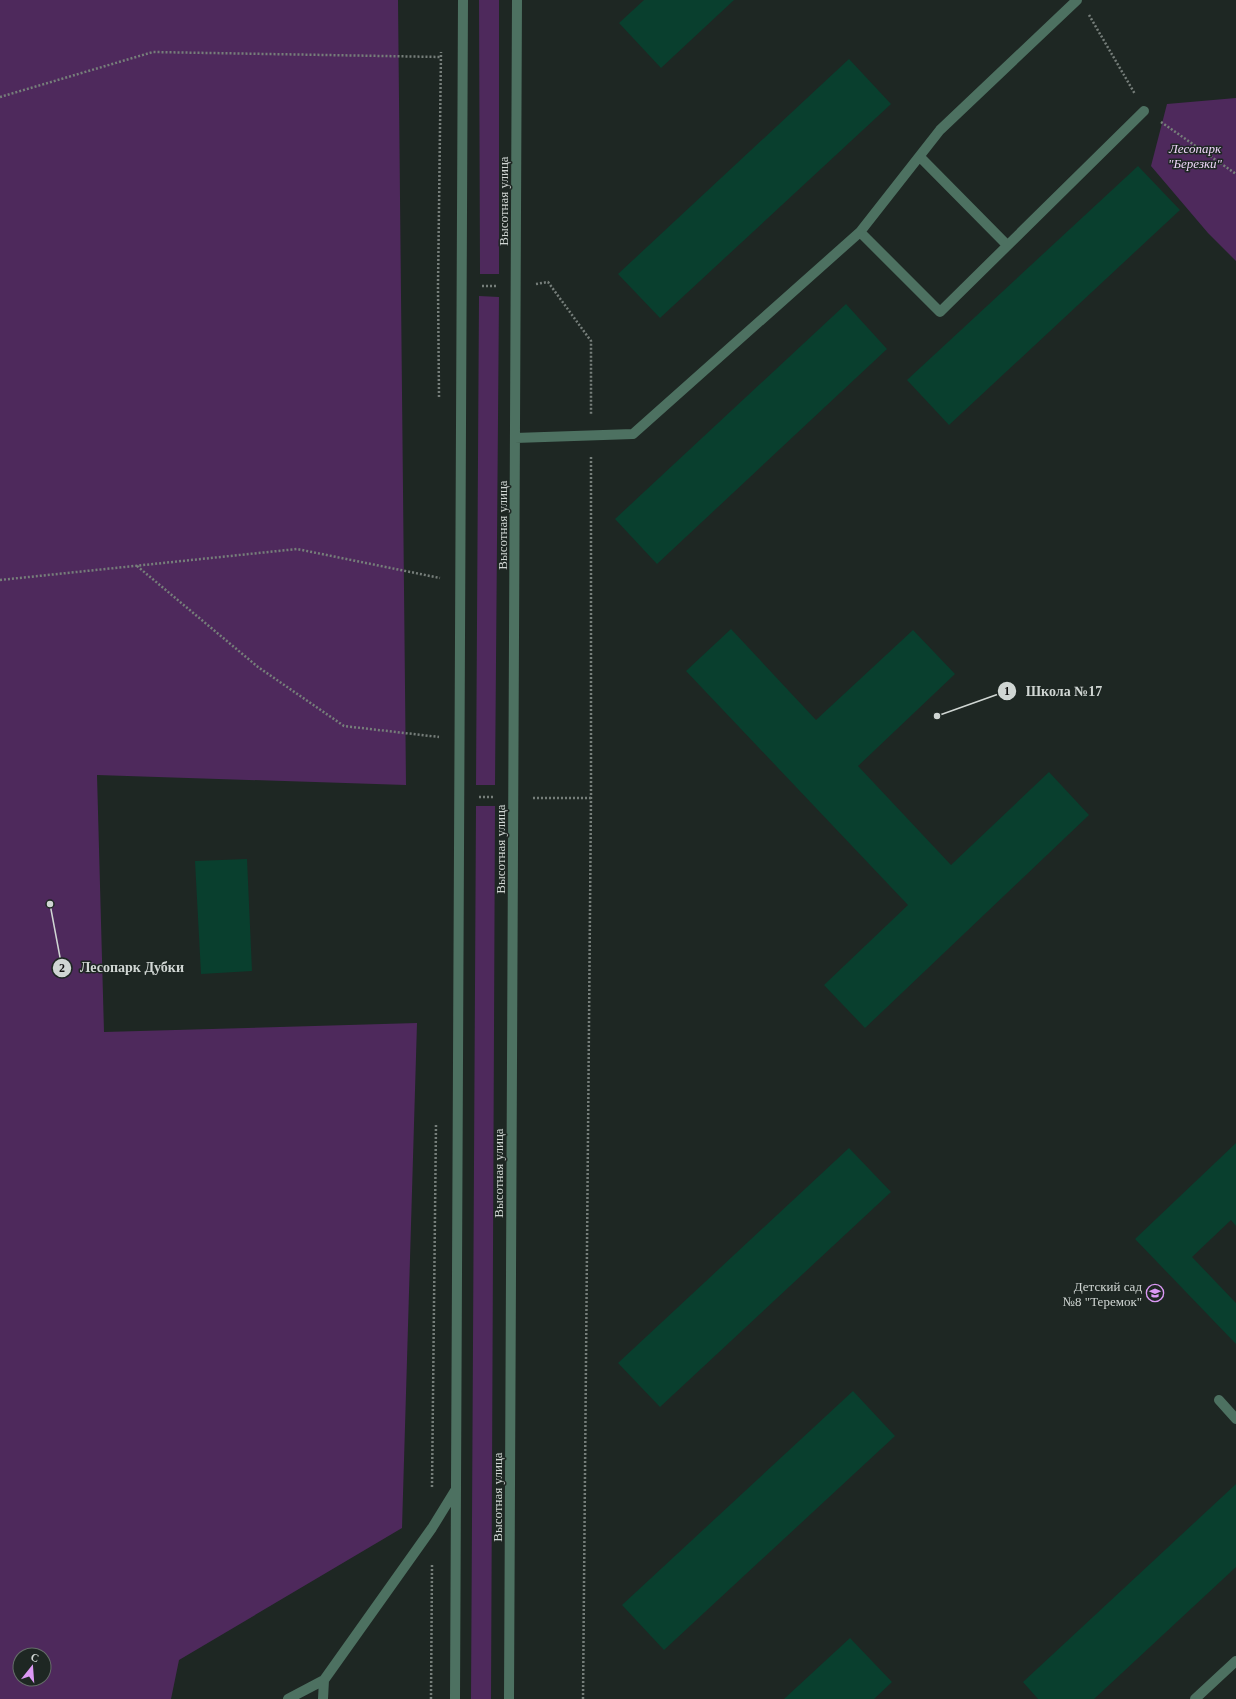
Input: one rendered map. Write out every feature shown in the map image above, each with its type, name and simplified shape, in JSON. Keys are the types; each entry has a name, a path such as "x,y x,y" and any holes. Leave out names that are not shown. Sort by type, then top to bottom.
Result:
{"street":[{"path":"455,1699 463,0"},
{"name":"Высотная улица","path":"509,1699 517,0"},
{"path":"515,438 591,434 633,434 860,232 940,130 1077,0"},
{"path":"860,232 940,312 1144,110"},
{"path":"920,157 1007,245"},
{"path":"1219,1400 1236,1419"},
{"path":"288,1699 324,1680 432,1528 456,1489"},
{"path":"1196,1699 1236,1661"},
{"path":"323,1699 324,1680"}],"path":[{"path":"439,402 438,286 441,50"},
{"path":"0,97 153,52 441,57"},
{"path":"583,1699 591,798 592,341"},
{"path":"0,580 297,550 460,582"},
{"path":"137,566 258,667 344,726 439,737"},
{"path":"440,575 440,583"},
{"path":"439,729 439,744"},
{"path":"432,1488 436,1122"},
{"path":"431,1699 432,1528"}],"green space":[{"path":"0,0 398,0 406,785 97,775 104,1032 417,1023 402,1528 179,1660 171,1699 0,1699"},
{"path":"479,0 499,0 499,274 480,274"},
{"name":"Лесопарк \"Березки\"","path":"1236,98 1236,261 1208,233 1151,166 1167,104"},
{"path":"479,296 499,297 495,785 476,785"},
{"path":"476,806 495,806 491,1699 471,1699"}],"building":[{"path":"644,0 734,0 661,68 619,23"},
{"path":"849,59 891,104 660,318 618,274"},
{"path":"1138,166 1180,210 949,425 907,380"},
{"path":"846,304 887,349 657,564 615,519"},
{"path":"731,629 816,720 913,630 955,674 858,766 951,865 1049,772 1089,815 865,1028 824,985 908,905 686,671"},
{"path":"247,859 252,971 201,974 195,861"},
{"path":"1236,1143 1236,1226 1231,1220 1192,1257 1236,1303 1236,1344 1135,1239"},
{"path":"849,1148 891,1192 660,1407 618,1363"},
{"path":"853,1391 895,1436 664,1650 622,1605"},
{"path":"1236,1484 1236,1567 1094,1699 1038,1699 1023,1682"},
{"path":"850,1638 892,1682 874,1699 784,1699"}],"place":[{"name":"Школа №17","path":"937,716"},
{"name":"Лесопарк Дубки","path":"50,904"},
{"name":"Детский сад №8 \"Теремок\"","path":"1155,1293"}]}
